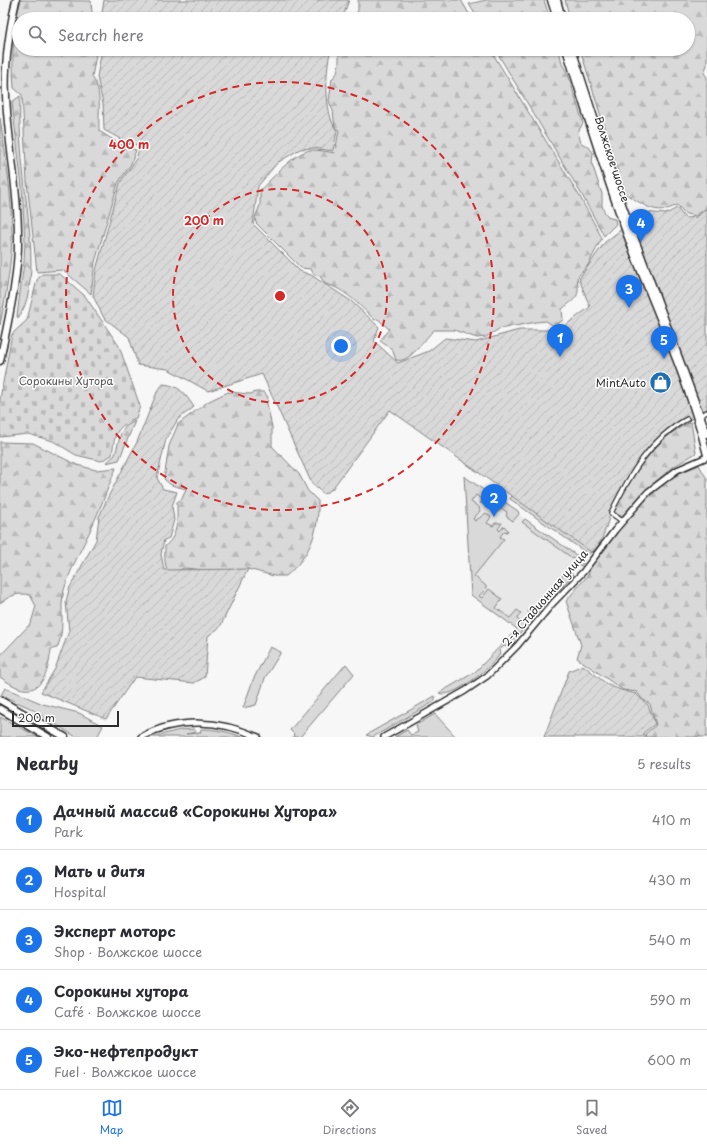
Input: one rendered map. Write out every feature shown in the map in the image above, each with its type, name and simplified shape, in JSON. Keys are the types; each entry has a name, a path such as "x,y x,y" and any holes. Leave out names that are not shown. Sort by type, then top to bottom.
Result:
{"main road":[{"path":"14,12 16,0"},
{"path":"551,0 555,12"},
{"path":"557,0 560,12"},
{"path":"0,361 10,309 18,236 16,190 6,95 7,48 12,21"},
{"name":"Волжское шоссе","path":"568,56 621,218 694,411 707,456"},
{"name":"Волжское шоссе","path":"574,56 623,208 704,414 707,434"},
{"name":"2-я Стадионная улица","path":"384,737 471,687 497,668 583,572 622,521 645,496 677,470 707,456"},
{"path":"0,700 65,737"},
{"path":"0,709 48,737"},
{"path":"141,737 175,725 204,723 220,724 242,730 258,737"}],"street":[{"path":"622,521 611,513 628,479 650,449 677,425 687,420"}],"shaded area":[{"path":"464,476 579,557 523,627 473,592"}],"green space":[{"path":"21,0 91,1 92,12 18,12"},
{"path":"104,0 349,0 345,12 102,12"},
{"path":"358,0 461,0 468,12 357,12"},
{"path":"486,0 544,0 548,12 474,12 469,4"},
{"path":"565,0 707,0 707,65 704,73 707,77 707,203 705,209 696,216 686,214 677,205 662,210 650,208 625,194 582,56 695,56 695,12 568,12"},
{"path":"13,56 96,56 92,77 98,89 99,96 99,131 125,147 136,150 131,164 118,183 95,262 91,294 63,270 37,272 27,182 22,95 14,88"},
{"path":"101,56 329,56 327,79 328,103 330,114 337,131 333,151 314,148 300,149 277,163 258,186 253,224 300,271 311,275 351,301 379,327 374,341 398,363 429,351 445,338 476,342 519,330 559,330 590,307 579,279 605,242 644,212 666,214 677,208 685,218 697,217 707,208 707,413 675,428 648,452 628,480 611,512 601,540 591,552 390,410 332,489 324,494 312,484 262,374 208,391 168,369 138,365 129,337 104,318 93,296 96,270 120,183 136,159 140,146 126,142 104,130 103,104 97,77"},
{"path":"339,56 494,56 580,197 602,238 588,265 577,278 578,293 571,302 562,309 563,320 554,326 546,321 499,329 486,337 477,338 454,330 434,330 417,350 407,358 396,360 392,349 380,341 389,329 378,319 375,320 339,289 325,284 320,276 314,275 311,269 301,268 256,223 255,218 260,205 260,190 292,159 307,151 313,150 335,153 339,130 335,128 333,111 329,101 332,79 337,73"},
{"path":"499,56 560,56 562,64 568,74 583,123 578,132 581,143 589,147 593,153 592,164 602,194 602,206 605,213 610,218 615,219 616,224 604,236 582,195"},
{"path":"20,96 20,138 31,251 31,271 25,305 18,318 25,242 22,187 12,102"},
{"path":"0,118 10,192 12,237 8,281 0,325"},
{"name":"Сорокины Хутора","path":"42,274 60,274 85,296 119,346 140,406 136,418 124,425 117,432 112,455 101,461 76,455 53,441 28,434 0,437 0,399 12,334 27,320 37,280"},
{"path":"163,384 178,388 194,407 178,419 166,439 157,478 163,489 177,492 172,506 174,520 169,538 164,540 161,554 164,570 248,569 220,627 208,636 205,677 194,683 135,677 106,719 41,692 55,669 69,631 66,602 69,589 96,540 99,517 137,442 157,392"},
{"path":"228,392 250,394 264,392 268,397 267,404 272,427 272,446 299,474 308,491 318,501 317,523 311,543 301,560 286,576 274,576 248,569 226,572 184,568 171,574 166,565 165,546 170,542 175,532 177,502 182,499 186,489 171,485 164,479 169,446 178,424 209,401"},
{"path":"135,421 119,460 106,463 115,455 121,433 126,426"},
{"path":"691,422 696,453 673,467 642,493 623,515 620,516 613,512 645,460 665,438"},
{"path":"0,442 33,443 77,465 96,470 116,468 66,583 62,604 60,641 57,648 51,649 47,671 40,684 34,688 27,689 19,688 0,677 0,656 31,623 36,606 30,595 25,594 14,595 0,603"},
{"path":"699,465 707,479 707,737 646,737 645,734 656,725 650,704 642,699 637,692 623,690 577,658 581,645 566,601 588,575 592,561 615,530 670,477"},
{"path":"464,476 499,501 502,500 518,511 519,514 513,521 506,516 507,512 502,509 498,512 485,502 483,504 480,503 482,500 476,495 471,502 479,507 480,511 473,519 475,521 486,513 491,517 487,523 493,526 495,523 502,523 498,529 500,531 504,526 508,530 507,532 504,531 500,537 504,539 474,576 486,586 486,589 479,596 482,598 489,589 502,599 496,608 510,618 517,610 521,613 517,619 524,625 528,621 529,623 507,647 504,646 499,651 500,654 496,659 472,681 453,692 445,694 439,693 475,672 517,629 471,595"},
{"path":"514,492 594,551 588,554 510,499"},
{"path":"525,519 579,557 583,563 581,566 574,562 575,560 522,522"},
{"path":"568,569 573,575 535,616 529,614 528,611 533,614"},
{"path":"270,647 281,652 265,678 256,705 243,708 253,680"},
{"path":"346,664 354,674 300,737 293,737 294,734 290,730"},
{"path":"583,665 608,685 636,694 648,705 655,724 643,733 645,737 544,737 569,671"},
{"path":"5,688 43,704 79,713 103,726 97,737 76,737 30,708 1,695"},
{"path":"435,696 435,701 373,737 366,735"},
{"path":"435,714 456,737 395,737 407,730 411,735 418,732 416,725"},
{"path":"0,717 38,737 0,737"},
{"path":"194,729 196,732 186,734 200,733 201,729 206,729 222,731 242,737 152,737 180,730"}],"place":[{"name":"Сорокины хутора","path":"641,242"},
{"name":"Эксперт моторс","path":"629,308"},
{"name":"Дачный массив «Сорокины Хутора»","path":"560,357"},
{"name":"Эко-нефтепродукт","path":"664,359"},
{"name":"MintAuto","path":"661,383"},
{"name":"Мать и дитя","path":"494,517"}]}
